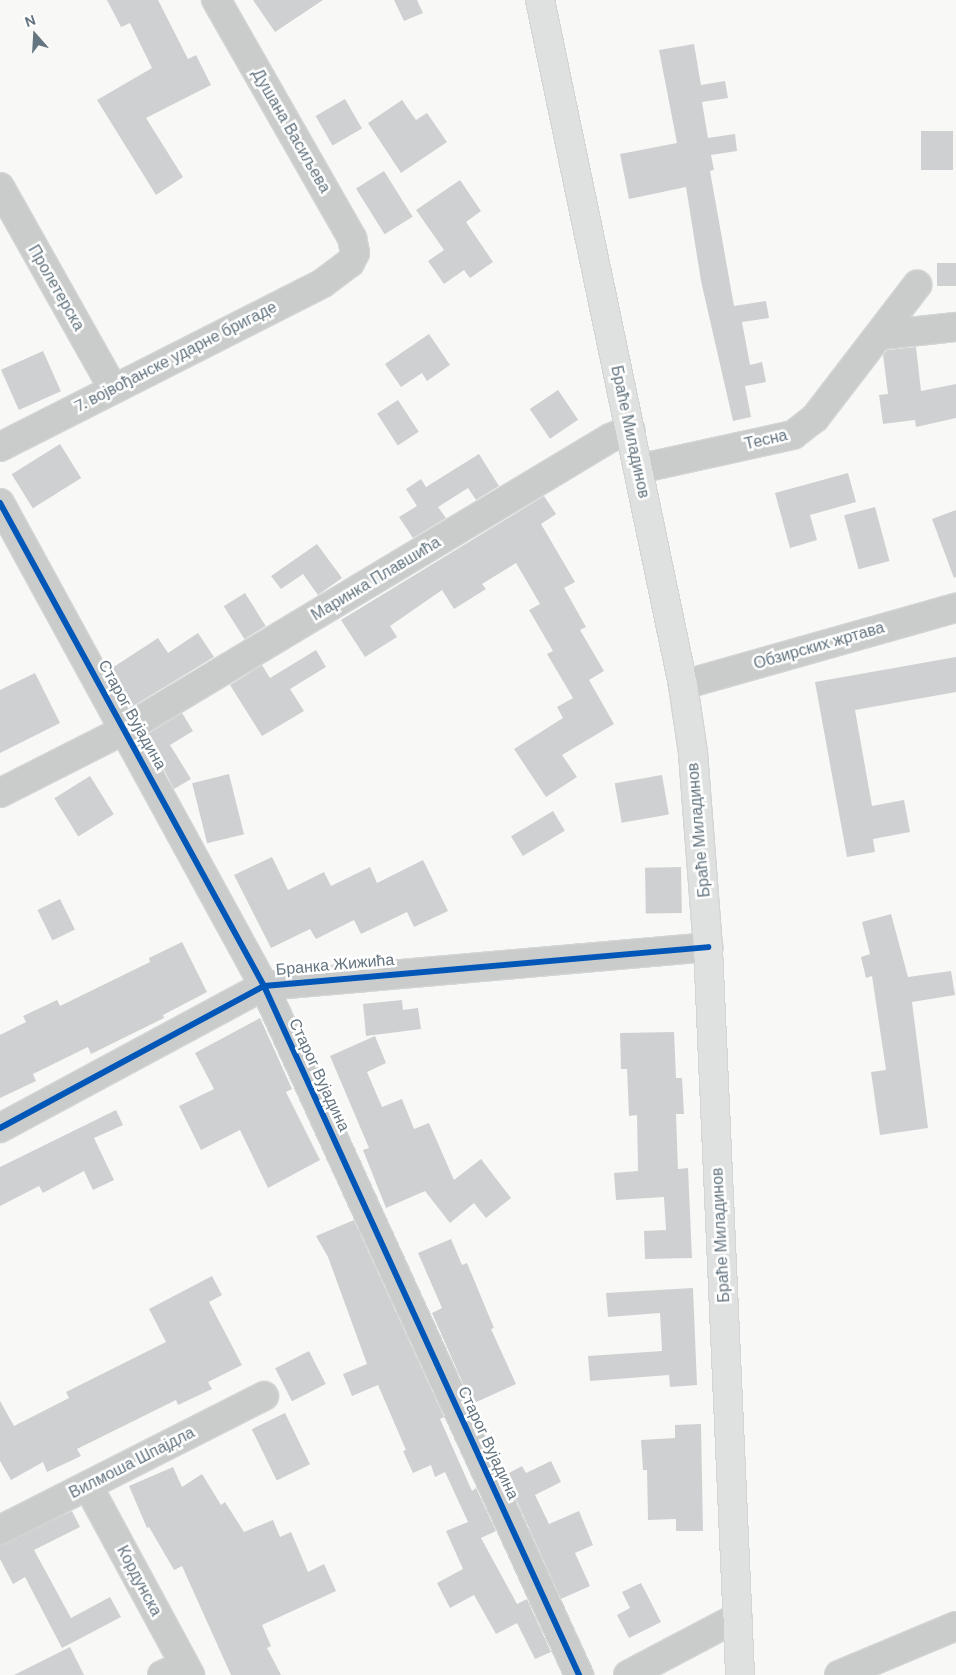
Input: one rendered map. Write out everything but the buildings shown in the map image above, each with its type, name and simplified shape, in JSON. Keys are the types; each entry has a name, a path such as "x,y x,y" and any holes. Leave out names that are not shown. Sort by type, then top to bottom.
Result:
{"main road":[{"name":"Браће Миладинов","path":"540,0 683,685 699,809 708,946 740,1675"}],"street":[{"name":"Душана Васиљева","path":"216,0 352,238 355,253 350,264"},
{"name":"Пролетерска","path":"0,187 113,388"},
{"name":"7. војвођанске ударне бригаде","path":"0,447 323,283 350,264"},
{"name":"Тесна","path":"638,469 793,435 815,418 881,335 917,285"},
{"path":"881,335 956,327"},
{"name":"Маринка Плавшића","path":"0,793 124,730 610,438 630,430"},
{"name":"Старог Вујадина","path":"0,503 264,986 579,1675"},
{"name":"Обзирских жртава","path":"683,685 956,608"},
{"name":"Бранка Жижића","path":"0,1128 264,986 708,946"},
{"name":"Вилмоша Шпајдла","path":"0,1530 264,1396"},
{"name":"Кордунска","path":"88,1486 179,1672"},
{"path":"628,1675 738,1617"},
{"path":"839,1675 956,1626"}],"cycle path":[{"path":"0,503 264,986 579,1675"},
{"path":"0,1128 264,986 708,947"}]}
